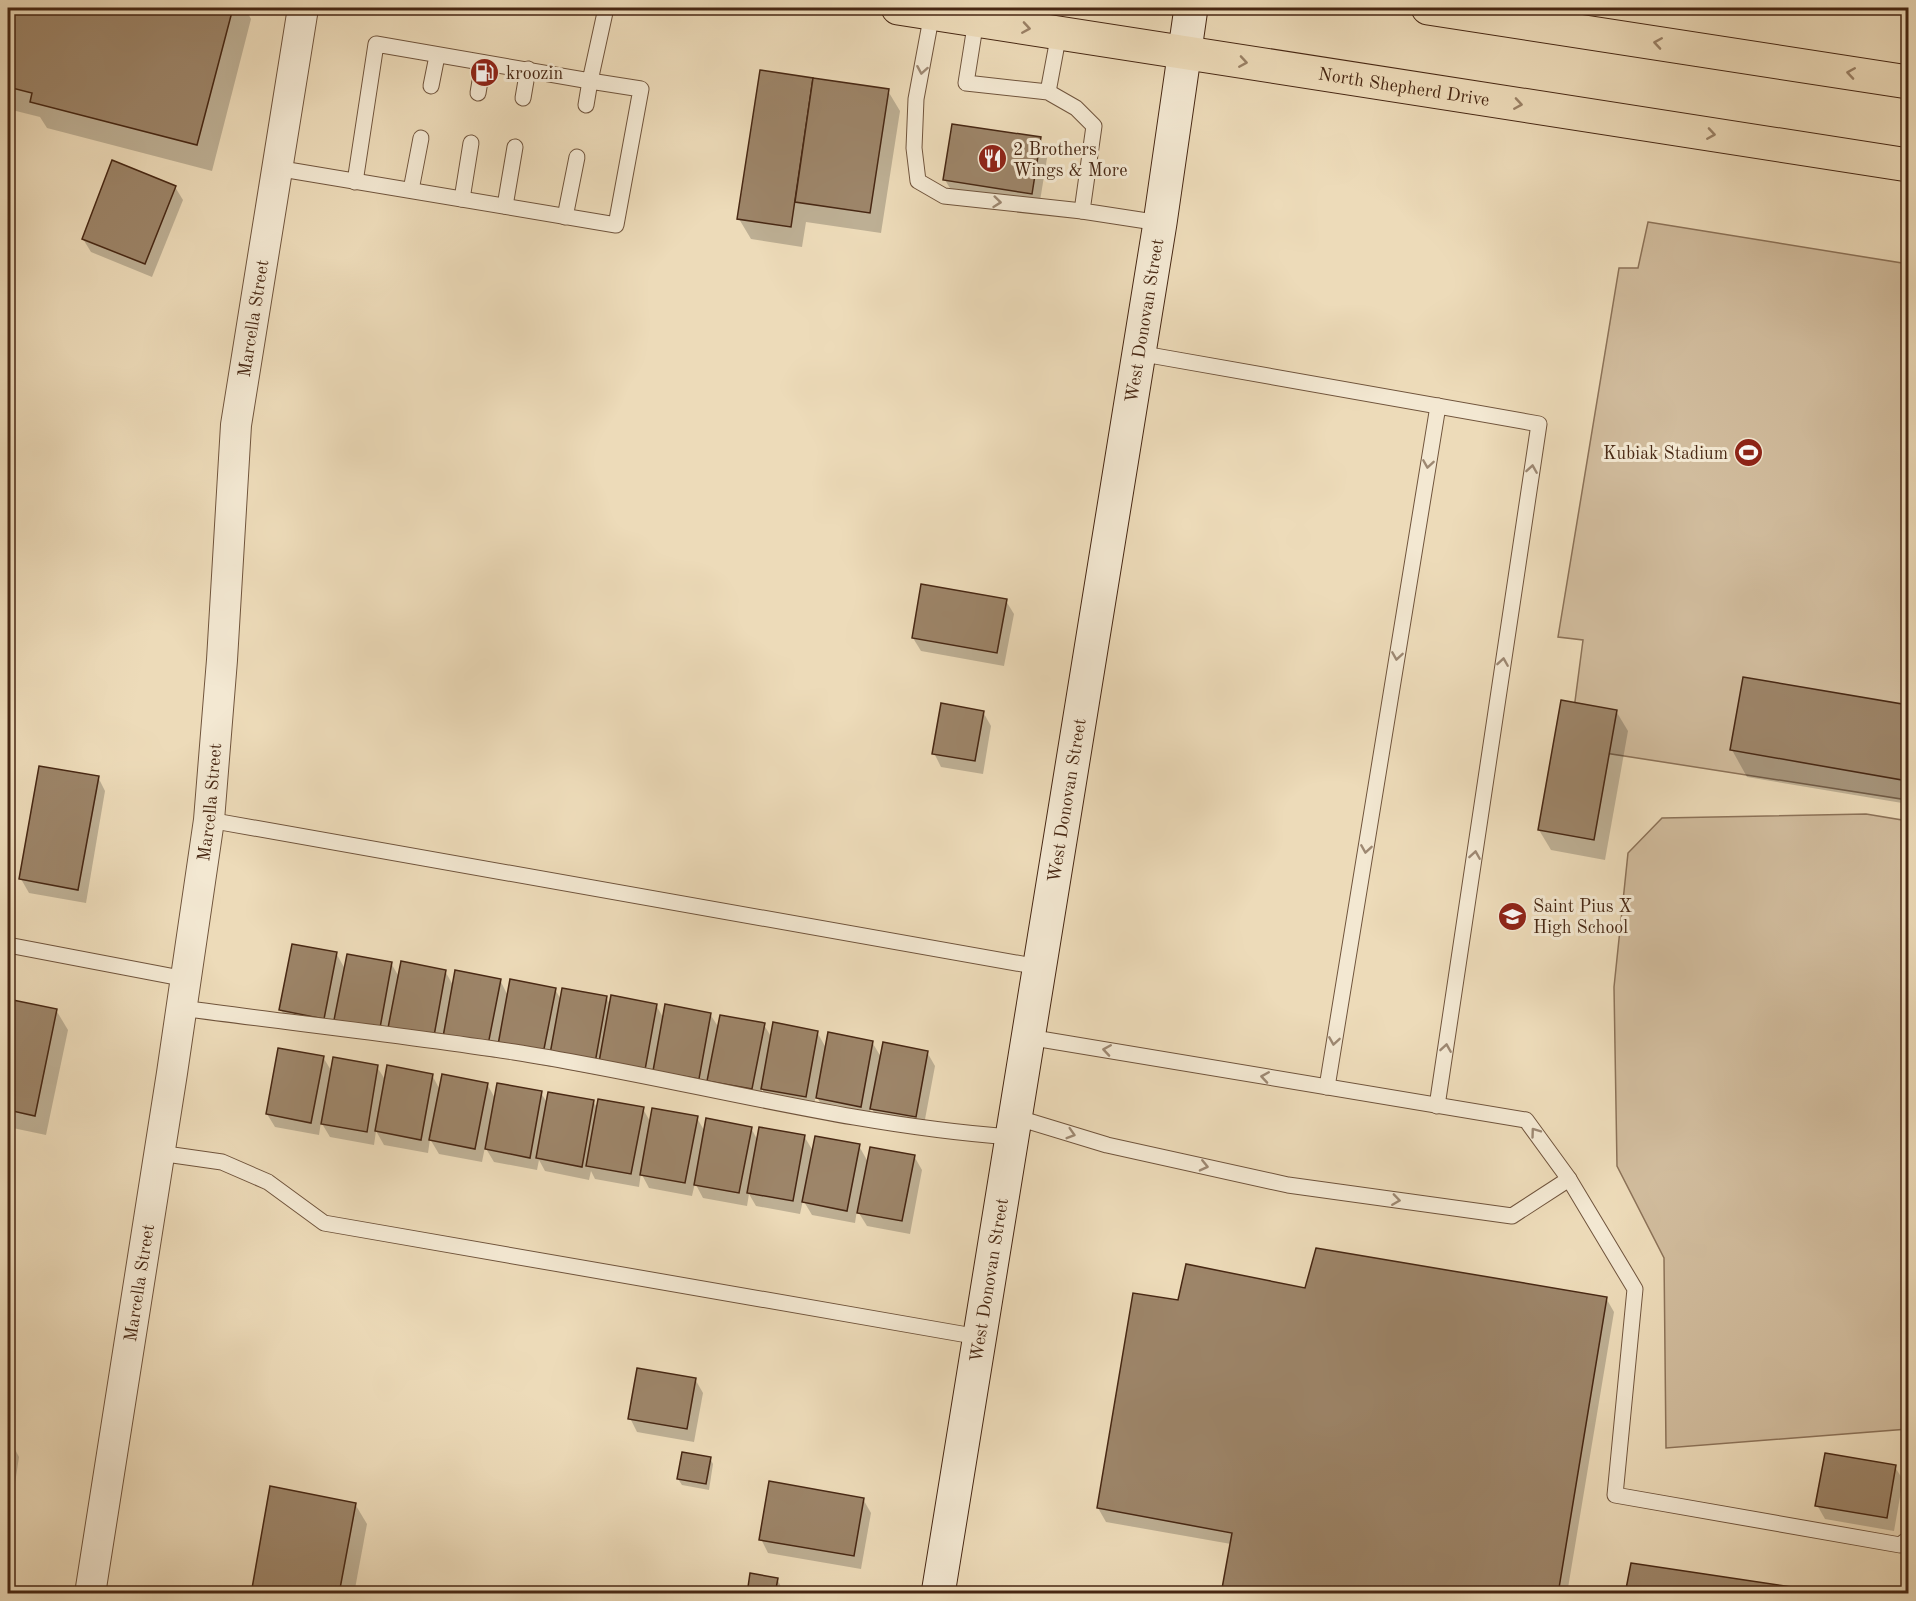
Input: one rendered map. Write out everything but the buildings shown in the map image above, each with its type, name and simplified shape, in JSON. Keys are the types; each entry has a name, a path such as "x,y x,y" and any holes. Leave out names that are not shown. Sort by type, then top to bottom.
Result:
{"main road":[{"name":"North Shepherd Drive","path":"898,8 1908,165"},
{"path":"1428,8 1908,82"}],"street":[{"name":"Marcella Street","path":"90,1593 186,979 208,820 222,660 236,425 303,8"},
{"name":"West Donovan Street","path":"938,1593 1160,223 1191,8"}],"lane":[{"path":"586,105 606,8"},
{"path":"932,13 916,99 914,148 918,181 944,196 1160,223"},
{"path":"976,20 966,83 1048,92 1076,108 1094,126 1083,212"},
{"path":"1048,92 1059,33"},
{"path":"276,168 355,182 616,225 641,89 376,45 355,182"},
{"path":"431,86 437,56"},
{"path":"478,93 483,63"},
{"path":"523,98 528,69"},
{"path":"411,190 421,138"},
{"path":"462,199 471,142"},
{"path":"505,206 514,147"},
{"path":"565,217 577,157"},
{"path":"1138,353 1539,424 1437,1106"},
{"path":"1327,1087 1438,406"},
{"path":"208,820 1039,967"},
{"path":"8,945 186,979"},
{"path":"181,1008 515,1052 950,1132 1013,1127 1288,1185 1512,1216 1569,1179"},
{"path":"1028,1037 1527,1120 1569,1179 1635,1289 1616,1495 1900,1545 1908,1539"},
{"path":"159,1153 222,1162 268,1182 324,1223 979,1337"}],"shaded area":[{"name":"Kubiak Stadium","path":"1648,222 1908,264 1908,800 1605,753 1574,709 1583,640 1558,637 1619,268 1638,268"},
{"path":"1866,814 1908,821 1908,1429 1666,1448 1664,1258 1617,1166 1614,987 1628,853 1662,818"}],"place":[{"name":"kroozin","path":"485,73"},
{"name":"2 Brothers Wings & More","path":"992,159"},
{"name":"Kubiak Stadium","path":"1749,453"},
{"name":"Saint Pius X High School","path":"1512,916"}]}
